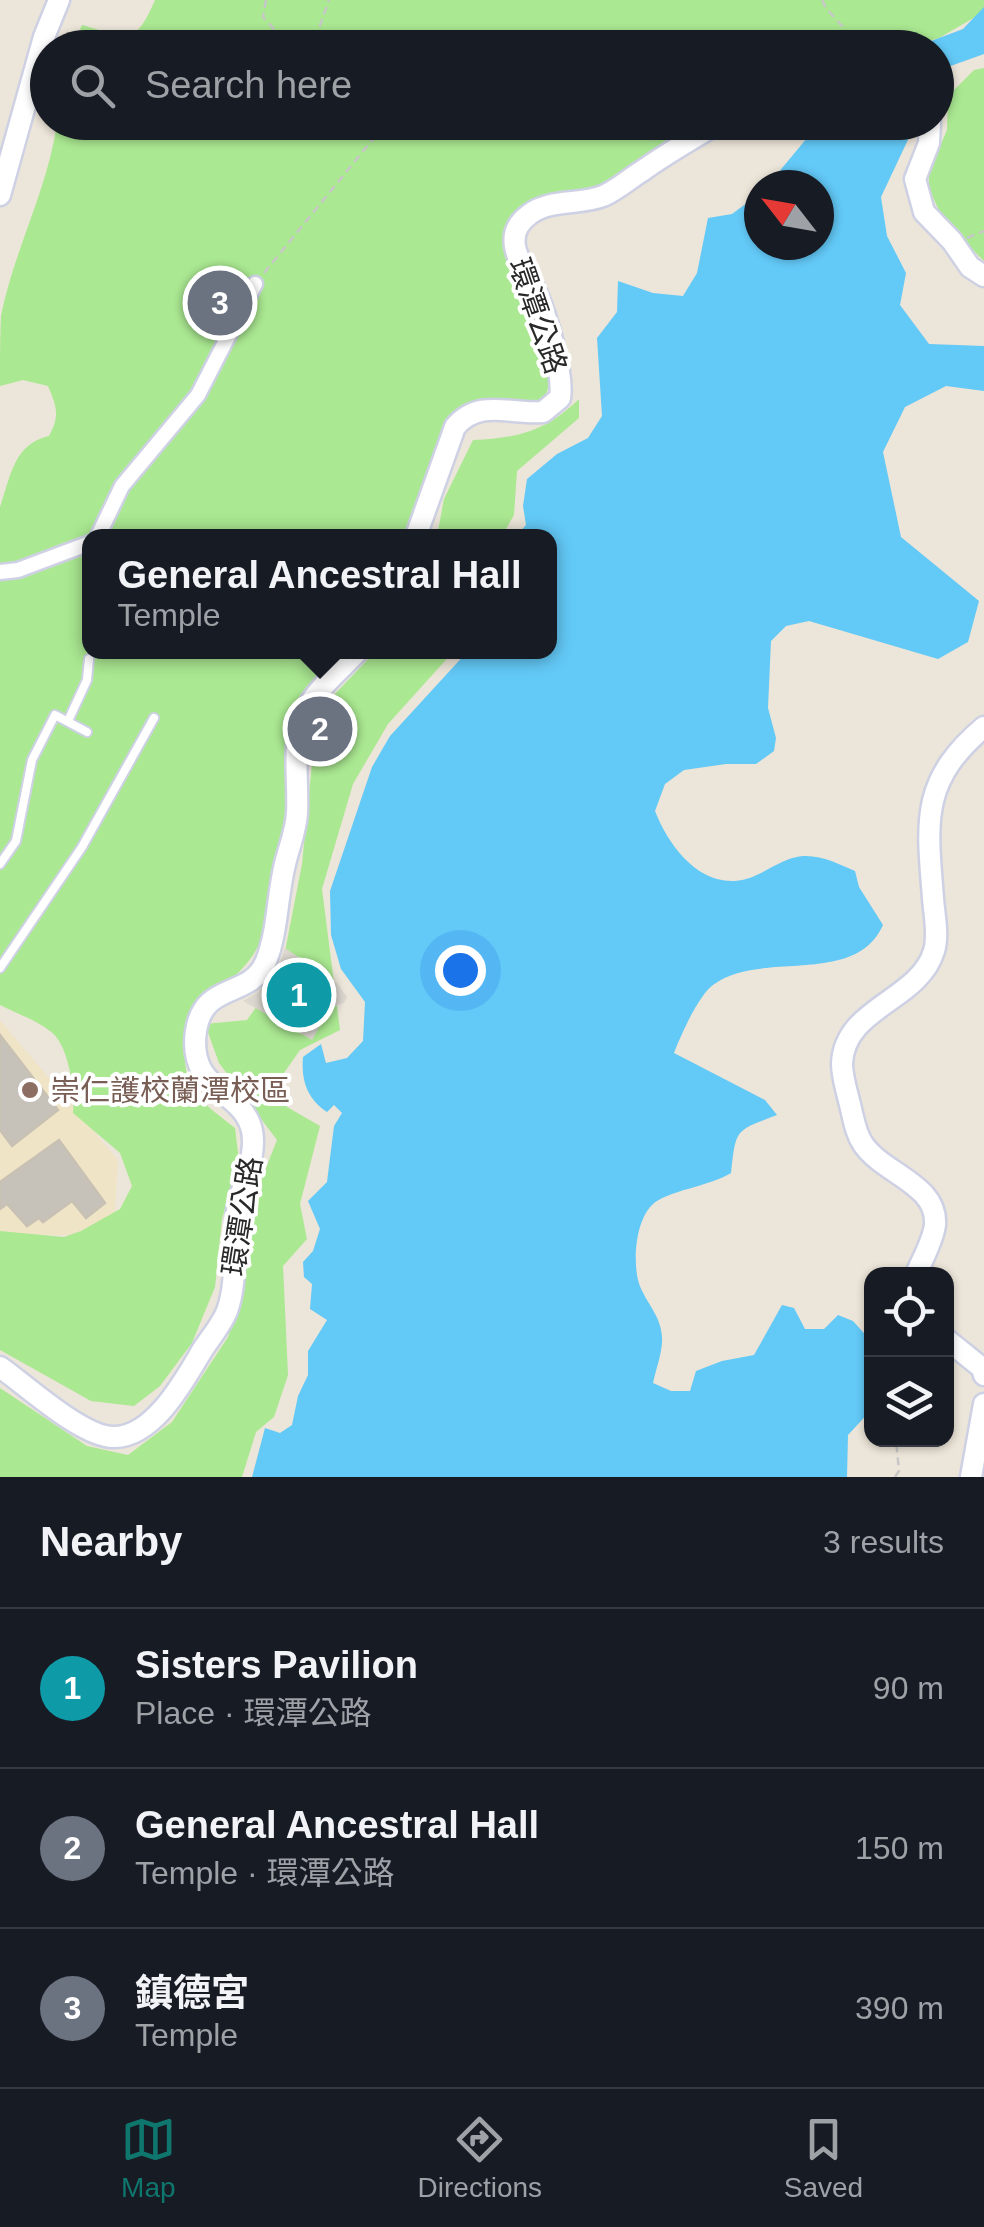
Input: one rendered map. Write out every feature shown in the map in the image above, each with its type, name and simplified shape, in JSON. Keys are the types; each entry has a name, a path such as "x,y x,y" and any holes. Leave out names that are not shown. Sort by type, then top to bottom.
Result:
{"street":[{"path":"47,30 59,0"},
{"path":"0,195 30,87"},
{"name":"環潭公路","path":"419,529 455,427 464,416 482,408 526,414 544,412 560,398 560,375 536,294 521,269 513,244 518,225 532,212 552,205 585,203 609,194 690,140"},
{"path":"929,140 915,179 924,212 970,266 984,276"},
{"path":"101,529 122,486 198,396 255,284"},
{"path":"0,572 18,570 82,546"},
{"name":"環潭公路","path":"0,1367 88,1430 116,1438 132,1434 173,1398 226,1312 236,1219 254,1146 249,1120 199,1067 196,1028 207,1002 255,979 265,964 294,835 299,728 308,706 351,659"},
{"path":"919,1267 935,1229 934,1208 928,1198 887,1169 863,1144 855,1127 842,1065 858,1024 903,992 930,964 936,944 928,832 930,806 945,773 984,727"},
{"path":"954,1345 982,1368 984,1375"},
{"path":"971,1477 984,1404"}],"lane":[{"path":"68,722 87,680 89,659"},
{"path":"0,864 16,841 32,760 55,715 87,732"},
{"path":"0,968 82,846 154,718"}],"path":[{"path":"266,0 263,18 275,30"},
{"path":"318,30 330,0"},
{"path":"822,0 845,30"},
{"path":"255,284 372,140"},
{"path":"656,140 680,146"},
{"path":"977,236 984,231"},
{"path":"895,1477 896,1447"}],"shaded area":[{"path":"285,948 337,983 347,997 344,1003 330,1008 312,1040 243,1001 258,992 277,971"},
{"name":"崇仁護校蘭潭校區","path":"0,1020 118,1160 115,1211 80,1235 0,1235"}],"green space":[{"path":"155,0 984,0 984,12 953,30 138,30"},
{"path":"984,68 984,261 944,221 929,189 929,171 943,140 954,140 954,90 974,70"},
{"path":"54,140 676,140 604,190 531,219 519,242 519,277 527,313 551,359 552,376 545,397 534,410 504,412 443,434 409,529 82,529 82,659 348,659 309,699 289,733 285,755 290,824 278,884 260,942 239,972 202,1005 187,1035 189,1081 200,1098 235,1128 239,1161 222,1219 215,1287 192,1343 160,1386 134,1406 91,1401 0,1350 0,1231 64,1237 120,1209 132,1186 120,1153 73,1113 69,1069 57,1037 39,1023 0,1005 0,507 16,462 28,446 49,436 56,411 48,386 23,380 0,386 1,316"},
{"path":"579,399 579,418 517,471 514,515 506,529 438,529 444,499 473,440 531,431 555,419"},
{"path":"368,659 447,659 388,724 353,784 322,889 340,1030 300,1050 279,1080 287,1107 320,1126 300,1204 307,1239 283,1266 288,1375 274,1417 256,1432 242,1477 0,1477 0,1388 87,1446 128,1455 172,1422 228,1337 241,1295 252,1203 277,1140 219,1063 205,1024 247,1020 281,972 302,864 312,764 340,723 333,696"}],"water":[{"path":"984,7 984,54 954,65 954,32 963,29"},
{"path":"805,140 908,140 881,197 887,236 906,273 900,305 929,344 984,346 984,391 946,386 905,407 883,452 901,537 979,601 968,642 938,659 809,621 786,626 771,641 768,708 776,738 774,751 756,764 684,770 665,784 655,811 678,852 715,878 746,879 781,862 810,856 855,871 859,887 883,925 870,944 851,956 732,975 713,985 702,998 674,1053 765,1100 777,1115 740,1133 731,1173 652,1205 637,1240 638,1280 662,1337 653,1383 671,1391 690,1391 696,1371 754,1355 782,1305 794,1308 805,1329 824,1329 838,1315 853,1321 864,1333 864,1418 848,1435 847,1477 252,1477 265,1428 280,1433 292,1425 298,1396 308,1375 308,1351 327,1320 310,1309 312,1284 304,1277 303,1262 313,1251 320,1229 308,1201 327,1182 334,1126 342,1113 334,1105 327,1112 310,1095 304,1081 303,1057 321,1044 326,1063 347,1058 363,1041 365,1002 341,969 331,935 330,891 372,767 390,736 461,659 557,659 557,529 522,529 526,525 523,506 527,479 557,454 588,438 602,416 597,338 617,312 618,281 653,293 683,296 697,273 708,218 732,214 744,205 744,260 834,260 834,170 780,170"}],"building":[{"path":"219,278 240,291 221,328 197,313"},
{"path":"0,1035 58,1110 12,1146 0,1130"},
{"path":"59,1140 105,1203 86,1218 72,1201 43,1222 39,1218 27,1226 7,1204 0,1209 0,1182"}],"place":[{"name":"鎮德宮","path":"220,303"},
{"name":"General Ancestral Hall","path":"320,729"},
{"name":"Sisters Pavilion","path":"299,995"},
{"name":"崇仁護校蘭潭校區","path":"30,1090"}]}
